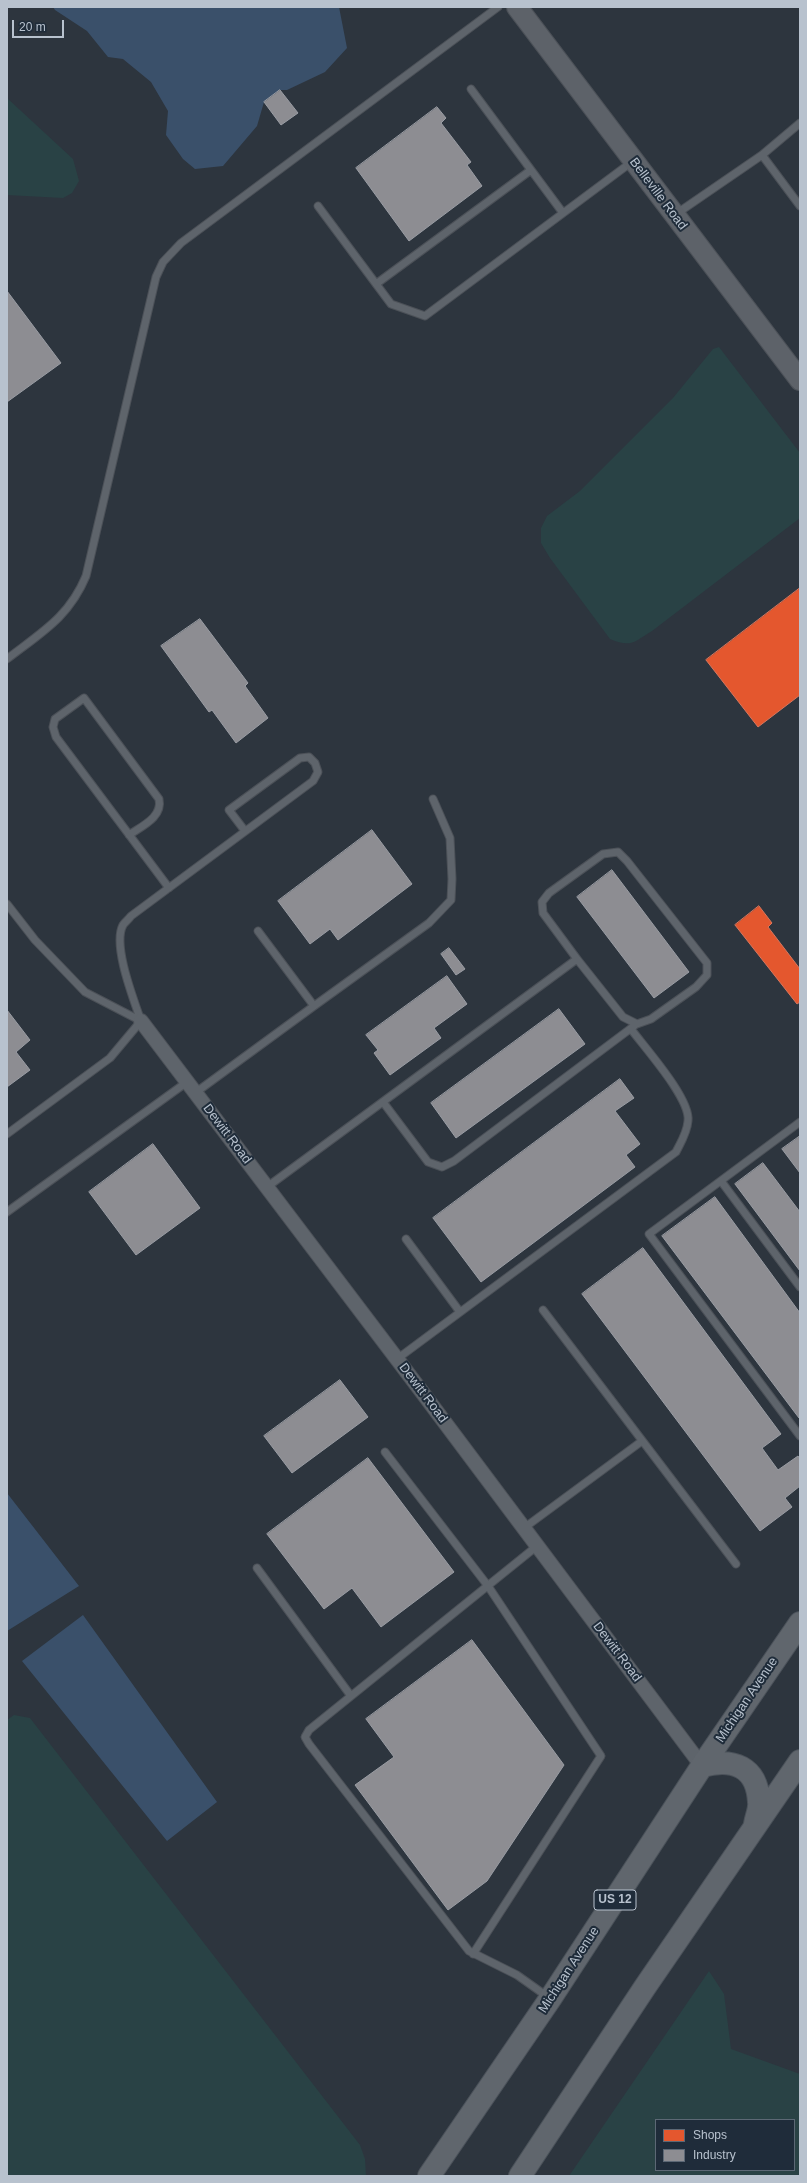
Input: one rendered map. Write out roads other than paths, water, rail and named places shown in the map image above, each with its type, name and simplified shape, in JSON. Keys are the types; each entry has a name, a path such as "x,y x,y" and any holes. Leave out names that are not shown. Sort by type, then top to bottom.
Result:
{"main road":[{"name":"Belleville Road","path":"517,7 674,216 800,380"},
{"name":"Michigan Avenue","path":"429,2176 550,1999 702,1766 800,1623"},
{"path":"520,2176 754,1827 800,1761"},
{"path":"702,1766 728,1762 737,1764 755,1782 759,1803 754,1827"}],"street":[{"name":"Dewitt Road","path":"141,1021 538,1546 702,1766"}],"lane":[{"path":"7,658 68,610 78,595 86,576 156,277 163,262 181,243 498,7"},
{"path":"471,89 562,213"},
{"path":"674,216 762,155 800,123"},
{"path":"762,155 800,206"},
{"path":"318,206 391,304 425,316 633,161"},
{"path":"376,284 531,170"},
{"path":"129,835 158,813 160,806 158,799 84,698 55,719 53,727 56,737 129,835 169,888"},
{"path":"141,1021 124,967 120,938 123,926 131,916 313,781 318,772 315,763 309,757 300,758 229,810 245,831"},
{"path":"196,1093 429,923 451,900 452,879 450,838 433,799"},
{"path":"383,1102 428,1162 442,1167 454,1161 638,1024 651,1019 696,987 706,976 707,963 627,861 618,852 603,854 549,893 542,902 543,913 623,1017 638,1024"},
{"path":"7,904 35,940 85,992 141,1021"},
{"path":"258,931 314,1006"},
{"path":"267,1187 577,959"},
{"path":"7,1134 110,1058 141,1021"},
{"path":"397,1359 676,1152 685,1132 688,1120 687,1108 678,1092 631,1029"},
{"path":"7,1212 187,1082"},
{"path":"800,1122 649,1234 800,1436"},
{"path":"720,1181 800,1287"},
{"path":"406,1239 460,1312"},
{"path":"542,1310 736,1564"},
{"path":"524,1528 642,1441"},
{"path":"385,1452 488,1586 601,1756 474,1954"},
{"path":"538,1546 309,1730 306,1737 308,1744 469,1951 517,1975 550,1999"},
{"path":"257,1568 352,1696"}],"water":[{"path":"53,7 339,7 347,48 325,72 287,90 280,90 264,102 257,126 223,166 195,169 183,159 166,135 168,111 151,82 123,59 108,57 87,31 55,10"},
{"path":"7,1493 79,1586 7,1631"},
{"path":"83,1615 217,1802 167,1841 22,1661"}]}
